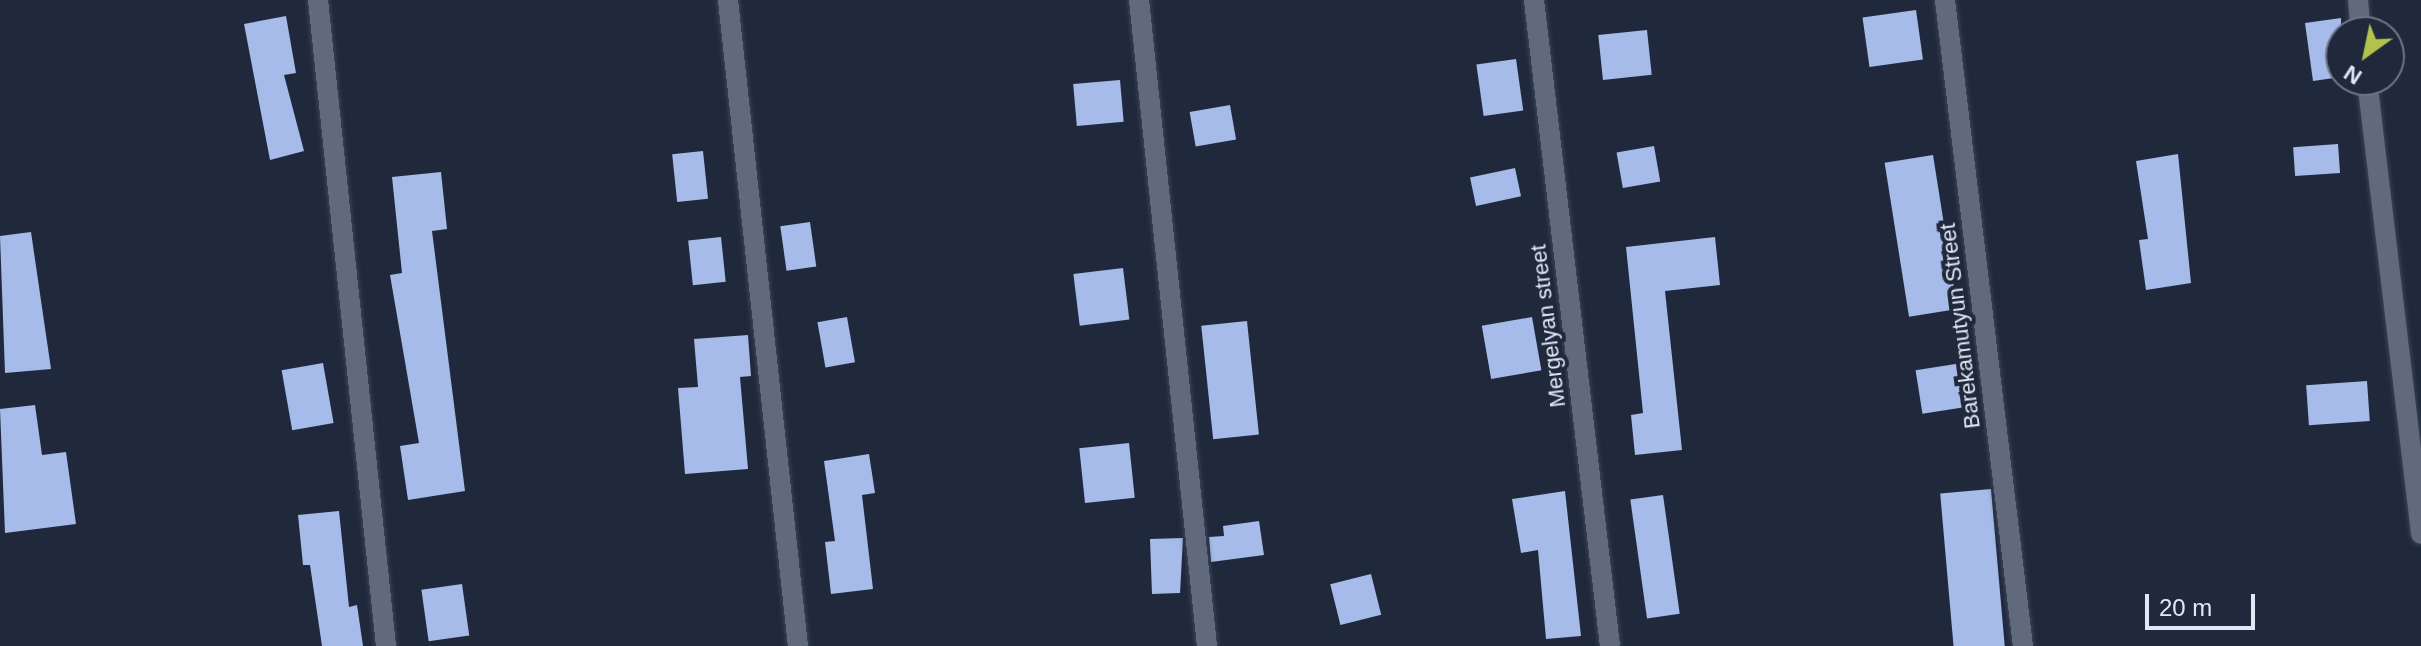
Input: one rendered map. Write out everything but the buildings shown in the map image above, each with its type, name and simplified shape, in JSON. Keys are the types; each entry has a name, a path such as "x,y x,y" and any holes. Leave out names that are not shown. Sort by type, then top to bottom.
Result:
{"street":[{"path":"318,0 386,646"},
{"path":"728,0 798,646"},
{"path":"1139,0 1207,646"},
{"name":"Mergelyan street","path":"1534,0 1610,646"},
{"name":"Barekamutyun Street","path":"1945,0 2023,646"},
{"path":"2369,96 2421,534"}]}
